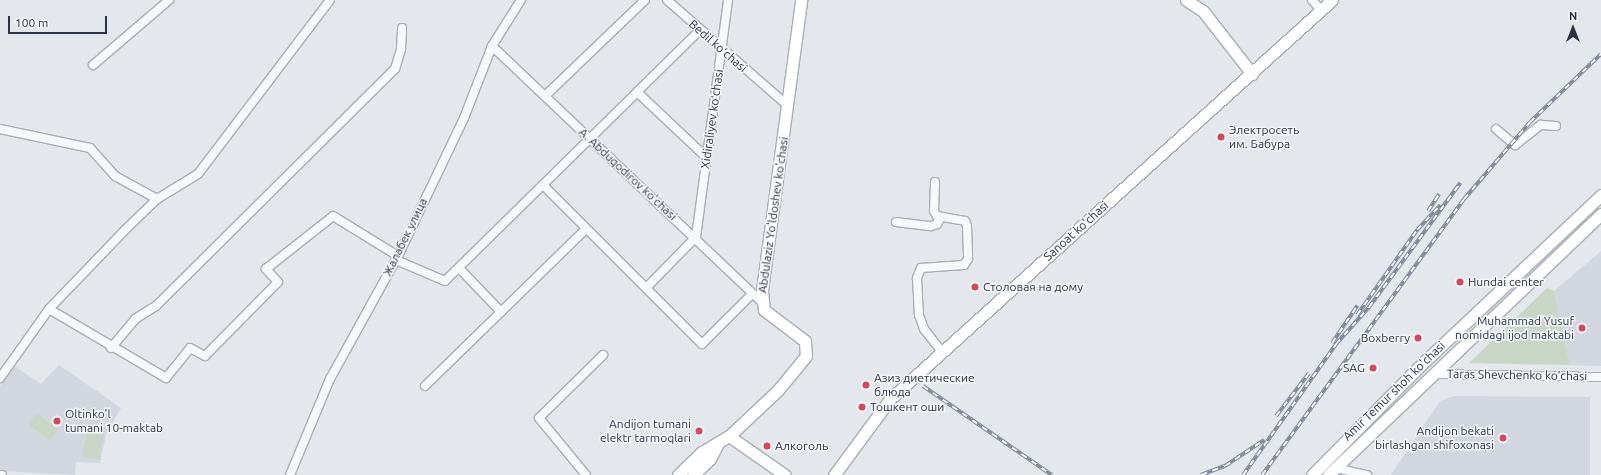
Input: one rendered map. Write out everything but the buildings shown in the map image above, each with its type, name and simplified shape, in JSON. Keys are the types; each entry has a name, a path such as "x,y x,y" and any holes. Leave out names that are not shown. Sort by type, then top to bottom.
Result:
{"main road":[{"name":"Abdulaziz Yoʻldoshev koʻchasi","path":"678,475 702,452 717,445 729,436 778,390 806,356 804,341 764,310 762,302 801,0"},
{"path":"1186,0 1203,11 1252,74"},
{"name":"Sanoat ko'chasi","path":"834,475 890,399 1252,74 1332,0"},
{"name":"Amir Temur shoh ko'chasi","path":"1312,475 1425,361 1601,195"},
{"name":"Amir Temur shoh ko'chasi","path":"1332,471 1601,214"},
{"path":"729,436 785,475"},
{"name":"Abdulaziz Yoʻldoshev koʻchasi","path":"693,475 710,459 717,445"}],"street":[{"path":"93,65 169,0"},
{"path":"0,378 49,310 157,199 198,174 330,0"},
{"name":"Жалабек улица","path":"290,475 330,379 397,258 464,118 492,46 521,0"},
{"path":"546,95 645,0"},
{"name":"Bedil koʻchasi","path":"667,0 699,31 788,106"},
{"name":"Xidiraliyev koʻchasi","path":"696,237 728,0"},
{"path":"1312,0 1321,10"},
{"path":"111,348 134,319 156,306 395,69 401,49 402,28"},
{"path":"49,310 111,348 166,378 190,348 205,356 278,282 266,269 333,216 397,258 445,281 699,31"},
{"name":"A. Abduqodirov koʻchasi","path":"492,46 546,95 589,139 696,237 752,295 762,302"},
{"path":"637,92 707,158"},
{"path":"1496,129 1515,144 1541,125 1556,126"},
{"path":"0,129 90,148 115,176 157,199"},
{"path":"935,182 934,211 941,217 965,221 968,258 960,266 919,271 919,315 924,329 942,352"},
{"path":"543,185 586,229 647,287 702,344 752,295"},
{"path":"896,222 931,226 937,224 941,217"},
{"path":"425,386 586,229"},
{"path":"647,287 696,237"},
{"path":"459,268 501,312"},
{"path":"586,475 539,418 603,354"},
{"name":"Taras Shevchenko ko'chasi","path":"1434,374 1601,377"},
{"path":"1332,471 1367,475"}],"shaded area":[{"name":"Muhammad Yusuf nomidagi ijod maktabi","path":"1601,251 1601,366 1570,365 1554,291"},
{"name":"Oltinko'l tumani 10-maktab","path":"13,365 41,384 59,365 121,408 106,434 100,463 76,462 75,475 0,471 0,386"},
{"name":"Аndijon bekati birlashgan shifoxonasi","path":"1454,396 1590,397 1590,475 1391,475 1440,401"}],"green space":[{"path":"1547,288 1554,291 1570,365 1469,363"},
{"path":"37,414 58,429 50,441 29,425"},
{"path":"88,425 105,428 99,459 82,457"}],"railway":[{"path":"1262,475 1464,199 1530,122 1601,54"},
{"path":"1243,475 1336,344 1369,307 1460,183"},
{"path":"1428,211 1439,194"},
{"path":"1357,315 1417,230 1440,205"},
{"path":"1332,343 1357,306"},
{"path":"1276,416 1309,373"},
{"path":"923,386 1052,475"},
{"path":"1201,475 1225,466 1264,440"}],"place":[{"name":"Электросеть им. Бабура","path":"1221,137"},
{"name":"Hundai center","path":"1460,282"},
{"name":"Столовая на дому","path":"975,287"},
{"name":"Muhammad Yusuf nomidagi ijod maktabi","path":"1582,328"},
{"name":"Boxberry","path":"1418,338"},
{"name":"SAG","path":"1373,368"},
{"name":"Азиз диетические блюда","path":"866,385"},
{"name":"Тошкент оши","path":"862,407"},
{"name":"Oltinko'l tumani 10-maktab","path":"57,421"},
{"name":"Andijon tumani elektr tarmoqlari","path":"699,431"},
{"name":"Аndijon bekati birlashgan shifoxonasi","path":"1503,438"},
{"name":"Алкоголь","path":"767,446"}]}
